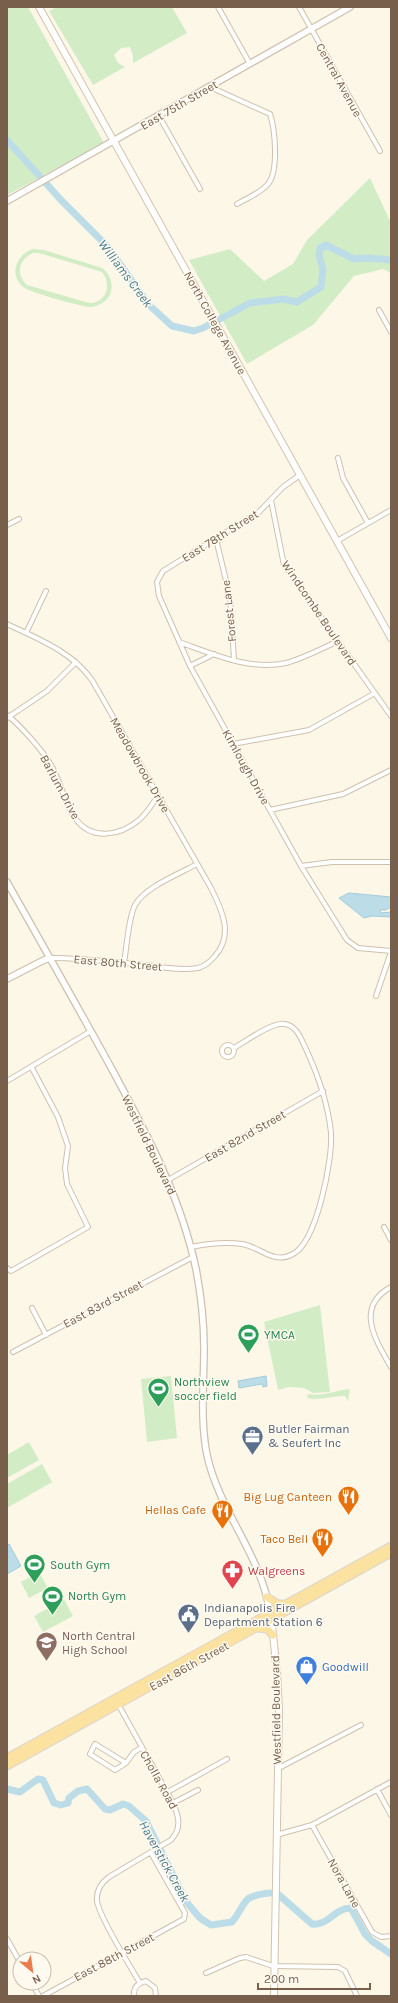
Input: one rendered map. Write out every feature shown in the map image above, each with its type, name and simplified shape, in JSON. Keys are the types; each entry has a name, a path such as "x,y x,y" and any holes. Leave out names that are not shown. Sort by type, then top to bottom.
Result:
{"main road":[{"name":"North College Avenue","path":"39,7 391,638"},
{"name":"East 86th Street","path":"7,1758 258,1628 287,1604 391,1546"},
{"name":"East 86th Street","path":"7,1766 116,1702 271,1616 391,1553"},
{"path":"267,1597 278,1604 287,1604"},
{"name":"Westfield Boulevard","path":"271,1616 278,1694 273,1966 274,1996"},
{"path":"258,1628 267,1630 273,1635"}],"street":[{"path":"218,7 250,64"},
{"name":"Central Avenue","path":"299,7 380,151"},
{"name":"East 75th Street","path":"7,201 114,142 350,7"},
{"path":"210,87 270,114 273,124 274,169 272,177 262,189 237,204"},
{"path":"159,116 200,189"},
{"path":"379,310 391,332"},
{"path":"338,458 343,478 368,523"},
{"name":"East 78th Street","path":"157,580 164,571 259,512 283,486 300,474"},
{"name":"Windcombe Boulevard","path":"271,500 284,564 391,716"},
{"path":"337,541 391,510"},
{"path":"7,525 19,519"},
{"name":"Forest Lane","path":"216,539 229,594 234,660"},
{"name":"Kimlough Drive","path":"157,580 157,589 162,606 190,666 301,866 347,940 353,946 361,949 391,951"},
{"path":"26,633 46,591"},
{"name":"Meadowbrook Drive","path":"7,624 55,647 76,662 96,686 213,892 221,912 226,933 224,944"},
{"path":"178,642 252,665 280,664 294,660 338,641"},
{"path":"190,666 214,654"},
{"path":"8,716 47,691 76,662"},
{"path":"233,744 301,733 311,729 375,693"},
{"name":"Barlum Drive","path":"8,716 46,757 55,772 73,814 79,822 89,830 102,834 122,830 140,819 158,796"},
{"path":"270,810 343,794 391,770"},
{"path":"301,866 332,862 391,862"},
{"path":"124,963 132,914 139,899 148,891 197,864"},
{"name":"Westfield Boulevard","path":"7,882 51,958 153,1147 180,1211 193,1257 203,1317 204,1412 208,1456 220,1494 262,1583 271,1616"},
{"name":"East 80th Street","path":"7,978 51,958 90,959 172,968 198,968 210,961 224,944"},
{"path":"376,996 391,951"},
{"path":"190,1247 203,1245 239,1244 250,1246 277,1258 291,1255 301,1249 317,1217 326,1176 331,1135 322,1092 310,1059 297,1032 287,1024 274,1025 234,1048"},
{"path":"7,1081 32,1068 91,1031"},
{"path":"8,1269 17,1269 36,1256 88,1227 67,1184 65,1168 68,1148 58,1117 32,1068"},
{"name":"East 82nd Street","path":"168,1180 322,1092"},
{"path":"384,1227 391,1240"},
{"name":"East 83rd Street","path":"13,1352 193,1257"},
{"path":"391,1288 380,1294 376,1299 371,1326 374,1336 391,1367"},
{"path":"32,1308 46,1335"},
{"name":"Cholla Road","path":"116,1702 173,1804 178,1816 178,1828 175,1836 165,1845 109,1877 98,1890 97,1901 99,1909 122,1952 140,1983 153,1984 157,1991 156,1996"},
{"path":"277,1769 361,1725"},
{"path":"126,1763 95,1744 90,1754 115,1770 126,1763 134,1752 141,1748"},
{"path":"166,1793 227,1759"},
{"path":"276,1835 312,1825 391,1782"},
{"path":"377,1789 391,1815"},
{"path":"173,1804 198,1790"},
{"name":"Nora Lane","path":"312,1825 371,1930 381,1937 391,1936"},
{"name":"East 88th Street","path":"43,1996 122,1952 184,1920 185,1913 151,1853"},
{"path":"7,1939 14,1951"},
{"path":"206,1973 242,1957 252,1958 273,1966 341,1968 345,1971 357,1996"},
{"path":"134,1996 134,1990 140,1983"}],"green space":[{"path":"7,7 28,7 104,143 7,195"},
{"path":"57,7 172,7 187,33 133,63 133,56 130,47 121,48 114,55 118,63 125,67 93,85 49,11"},
{"path":"370,178 391,223 391,273 383,269 354,276 313,325 247,364 189,260 230,249 264,281 293,264 307,240"},
{"path":"33,249 44,250 102,268 110,278 112,288 110,295 100,304 90,307 56,299 23,287 18,282 15,271 19,260 27,252","holes":["33,253 39,253 102,272 107,282 104,296 100,300 89,303 27,285 21,276 20,267 24,259 28,256"]},
{"path":"320,1305 330,1392 313,1393 304,1388 289,1387 278,1390 264,1322"},
{"name":"Northview soccer field","path":"171,1376 177,1438 147,1442 141,1379"},
{"path":"350,1389 348,1401 345,1396 317,1399 307,1398 308,1394 319,1395"},
{"path":"29,1442 39,1460 7,1478 7,1455"},
{"path":"42,1464 52,1482 7,1508 7,1484"},
{"name":"South Gym","path":"39,1572 48,1588 29,1598 21,1582"},
{"name":"North Gym","path":"64,1599 73,1616 43,1632 34,1616"}],"water":[{"path":"349,893 391,897 391,907 386,910 380,910 381,913 391,912 391,917 372,916 364,918 339,898"},
{"path":"266,1376 267,1386 263,1387 262,1384 239,1388 238,1381"},
{"path":"9,1544 21,1566 7,1574 7,1546"}],"waterway":[{"name":"Williams Creek","path":"7,140 61,200 108,247 148,304 172,326 194,331 203,328 250,303 284,299 297,302 321,287 323,269 319,256 320,248 326,245 354,259 367,258 391,260"},
{"name":"Haverstick Creek","path":"7,1789 20,1792 38,1779 43,1780 54,1803 61,1805 68,1803 69,1798 78,1791 87,1789 105,1809 110,1810 123,1804 129,1806 146,1821 188,1904 200,1918 211,1925 232,1922 249,1898 260,1894 270,1893"},
{"name":"Haverstick Creek","path":"279,1895 312,1924 323,1922 340,1911 351,1908 365,1934 372,1941 391,1954"}],"place":[{"name":"YMCA","path":"249,1354"},
{"name":"Northview soccer field","path":"159,1408"},
{"name":"Butler Fairman & Seufert Inc","path":"253,1456"},
{"name":"Big Lug Canteen","path":"348,1516"},
{"name":"Hellas Cafe","path":"222,1530"},
{"name":"Taco Bell","path":"323,1558"},
{"name":"South Gym","path":"34,1584"},
{"name":"Walgreens","path":"232,1590"},
{"name":"North Gym","path":"53,1616"},
{"name":"Indianapolis Fire Department Station 6","path":"189,1634"},
{"name":"North Central High School","path":"46,1662"},
{"name":"Goodwill","path":"306,1686"}]}
